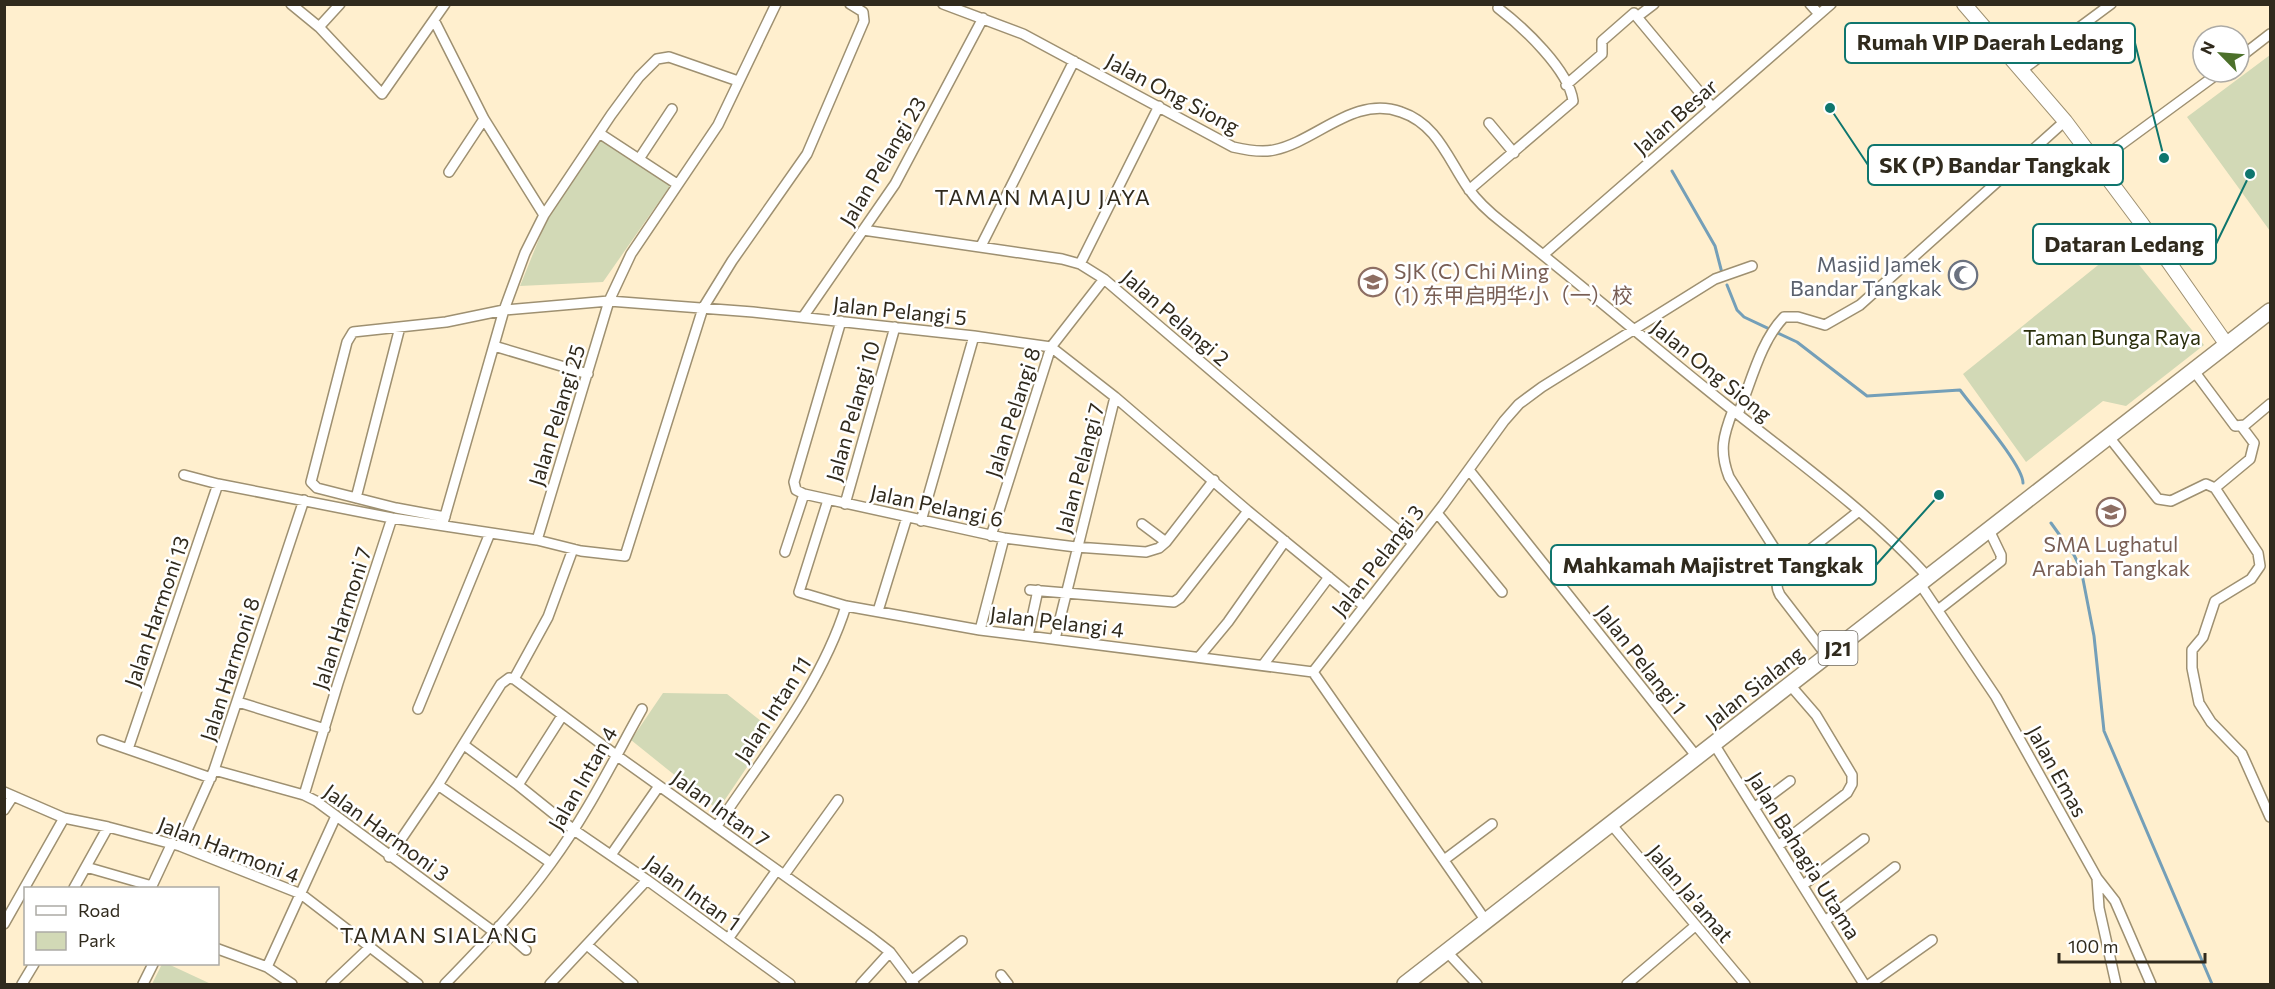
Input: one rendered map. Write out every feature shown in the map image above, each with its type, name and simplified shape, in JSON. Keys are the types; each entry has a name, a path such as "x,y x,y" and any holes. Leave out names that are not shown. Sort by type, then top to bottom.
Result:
{"main road":[{"name":"Jalan Sialang","path":"1405,984 2271,311"}],"street":[{"path":"291,4 318,27 382,94 445,4"},
{"path":"318,27 340,4"},
{"name":"Jalan Pelangi 25","path":"537,540 609,301 631,254 718,125 776,4"},
{"path":"400,327 356,498 490,533 537,540 573,549 625,556 703,308 732,261 807,154 864,21 863,12 850,4"},
{"name":"Jalan Ong Siong","path":"943,4 964,8 1023,34 1224,143 1242,149 1274,150 1289,145 1351,114 1372,109 1392,109 1414,118 1437,138 1469,190 1491,214 1879,527 1924,580"},
{"path":"1627,4 1712,107"},
{"path":"1566,86 1602,54 1602,41 1635,15 1654,4"},
{"path":"1810,4 1819,14"},
{"name":"Jalan Besar","path":"1543,255 1831,4"},
{"path":"1964,4 2065,121 2227,345"},
{"path":"2022,70 2111,4"},
{"path":"1469,190 1572,104 1572,97 1555,64 1518,24 1498,8"},
{"name":"Jalan Pelangi 23","path":"803,317 895,184 983,18"},
{"path":"434,20 484,119 544,215"},
{"path":"2251,49 2271,34"},
{"path":"444,522 504,310 525,253 544,215 639,77 657,59 675,58 738,81"},
{"path":"981,246 1074,61"},
{"path":"2096,163 2204,84"},
{"path":"1080,264 1159,106"},
{"path":"639,159 672,109"},
{"path":"449,172 484,119"},
{"path":"1787,568 1729,477 1722,450 1725,433 1774,329 1784,317 1791,316 1825,325 1834,322 1860,305 2065,121"},
{"path":"1489,123 1514,153"},
{"path":"599,133 677,184"},
{"name":"Jalan Pelangi 2","path":"863,230 981,246 1080,264 1104,279 1413,543"},
{"name":"Jalan Pelangi 3","path":"1313,672 1437,513 1484,446 1519,404 1542,387 1715,279 1752,266"},
{"name":"Jalan Pelangi 8","path":"991,536 1050,347 1104,279"},
{"name":"Jalan Pelangi 5","path":"356,498 317,488 311,482 347,342 351,333 356,330 446,322 504,310 609,301 841,321 1050,347 1115,397 1248,511 1364,606"},
{"path":"785,552 804,494 796,490 794,482 841,321"},
{"name":"Jalan Pelangi 10","path":"844,504 895,327"},
{"path":"921,521 974,336"},
{"path":"494,346 588,374"},
{"path":"2194,371 2233,424 2242,427 2254,443 2252,456 2215,488"},
{"name":"Jalan Pelangi 7","path":"1054,639 1115,397"},
{"path":"2242,427 2256,416 2269,410"},
{"path":"2109,437 2158,500 2171,501 2206,484 2215,488 2255,548 2260,566 2251,579 2216,602 2203,636 2192,650 2192,668 2199,703 2211,722 2242,754 2269,810"},
{"name":"Jalan Pelangi 1","path":"1469,470 1697,757"},
{"path":"184,475 218,484 392,518 444,522"},
{"path":"1142,524 1166,542 1214,480"},
{"name":"Jalan Harmoni 13","path":"128,749 218,484"},
{"name":"Jalan Pelangi 6","path":"804,494 1004,538 1076,547 1146,552 1159,548 1166,542"},
{"name":"Jalan Harmoni 8","path":"152,887 213,774 304,500"},
{"name":"Jalan Pelangi 4","path":"828,500 799,592 846,606 980,630 1313,672"},
{"path":"1028,636 1034,590 1174,603 1248,511"},
{"path":"1827,656 1778,591 1777,580 1787,568 1859,511"},
{"path":"1437,513 1502,592"},
{"path":"878,611 907,517"},
{"name":"Jalan Harmoni 7","path":"304,795 392,518"},
{"path":"1938,610 2001,561 2001,555 1989,530"},
{"path":"418,709 490,533"},
{"path":"980,630 1004,538"},
{"path":"1199,657 1228,621 1284,541"},
{"path":"389,857 464,745 499,687 505,680 514,679 548,617 573,549"},
{"path":"1263,665 1329,578"},
{"name":"Jalan Emas","path":"1924,580 1938,610 1996,697 2097,878 2115,901 2151,984"},
{"name":"Jalan Intan 11","path":"717,826 810,687 832,647 846,606"},
{"path":"1313,672 1486,921"},
{"name":"Jalan Intan 7","path":"514,679 890,952 913,983"},
{"path":"1778,846 1849,792 1852,778 1816,715 1790,685"},
{"path":"238,702 325,729"},
{"name":"Jalan Intan 4","path":"445,984 496,929 551,863 574,830 642,709"},
{"path":"518,785 562,716"},
{"name":"Jalan Harmoni 3","path":"102,740 213,774 304,795 316,801 389,857 526,950"},
{"name":"Jalan Bahagia Utama","path":"1714,744 1864,984"},
{"name":"Jalan Intan 1","path":"464,745 574,830 790,984"},
{"path":"1754,808 1790,781"},
{"path":"438,785 551,863"},
{"path":"611,855 659,786"},
{"path":"4,810 9,794"},
{"name":"Jalan Harmoni 4","path":"9,794 64,818 176,844 301,894 418,984"},
{"path":"728,939 838,800"},
{"path":"267,967 336,816"},
{"path":"25,887 64,818"},
{"path":"1444,861 1492,824"},
{"name":"Jalan Ja'amat","path":"1611,824 1745,984"},
{"path":"75,887 108,827"},
{"path":"1803,885 1864,839"},
{"path":"86,867 152,887"},
{"path":"1826,921 1895,867"},
{"path":"2097,878 2099,908 2116,984"},
{"path":"550,984 647,880"},
{"path":"4,924 24,889"},
{"path":"1627,984 1695,926"},
{"path":"1870,984 1932,940"},
{"path":"913,983 962,941"},
{"path":"587,945 633,984"},
{"path":"331,984 370,947"},
{"path":"219,949 267,967 292,984"},
{"path":"861,984 890,952"},
{"path":"1447,952 1477,984"},
{"path":"22,984 33,965"},
{"path":"143,984 152,965"},
{"path":"1001,975 1008,984"}],"green space":[{"path":"2270,55 2270,231 2187,117 2231,84 2251,84 2251,69"},
{"path":"599,139 670,186 603,282 520,286 545,224"},
{"name":"Taman Bunga Raya","path":"2123,245 2204,345 2126,406 2103,401 2026,462 1963,374"},
{"path":"663,693 727,694 772,730 718,810 631,740"},
{"path":"162,965 170,965 211,984 152,984"}],"waterway":[{"path":"1672,171 1715,246 1722,273"},
{"path":"1727,285 1737,310 1744,317 1797,342 1867,396 1960,390 2015,463 2023,483"},
{"path":"2051,523 2081,569 2094,636 2104,731 2212,984"}],"place":[{"name":"SK (P) Bandar Tangkak","path":"1830,108"},
{"name":"Rumah VIP Daerah Ledang","path":"2164,158"},
{"name":"Dataran Ledang","path":"2250,174"},
{"name":"Masjid Jamek Bandar Tangkak","path":"1963,275"},
{"name":"SJK (C) Chi Ming (1) 东甲启明华小（一）校","path":"1373,282"},
{"name":"Mahkamah Majistret Tangkak","path":"1939,495"},
{"name":"SMA Lughatul Arabiah Tangkak","path":"2111,512"}],"district":[{"name":"TAMAN MAJU JAYA","path":"1043,196"},
{"name":"TAMAN SIALANG","path":"439,934"}]}
